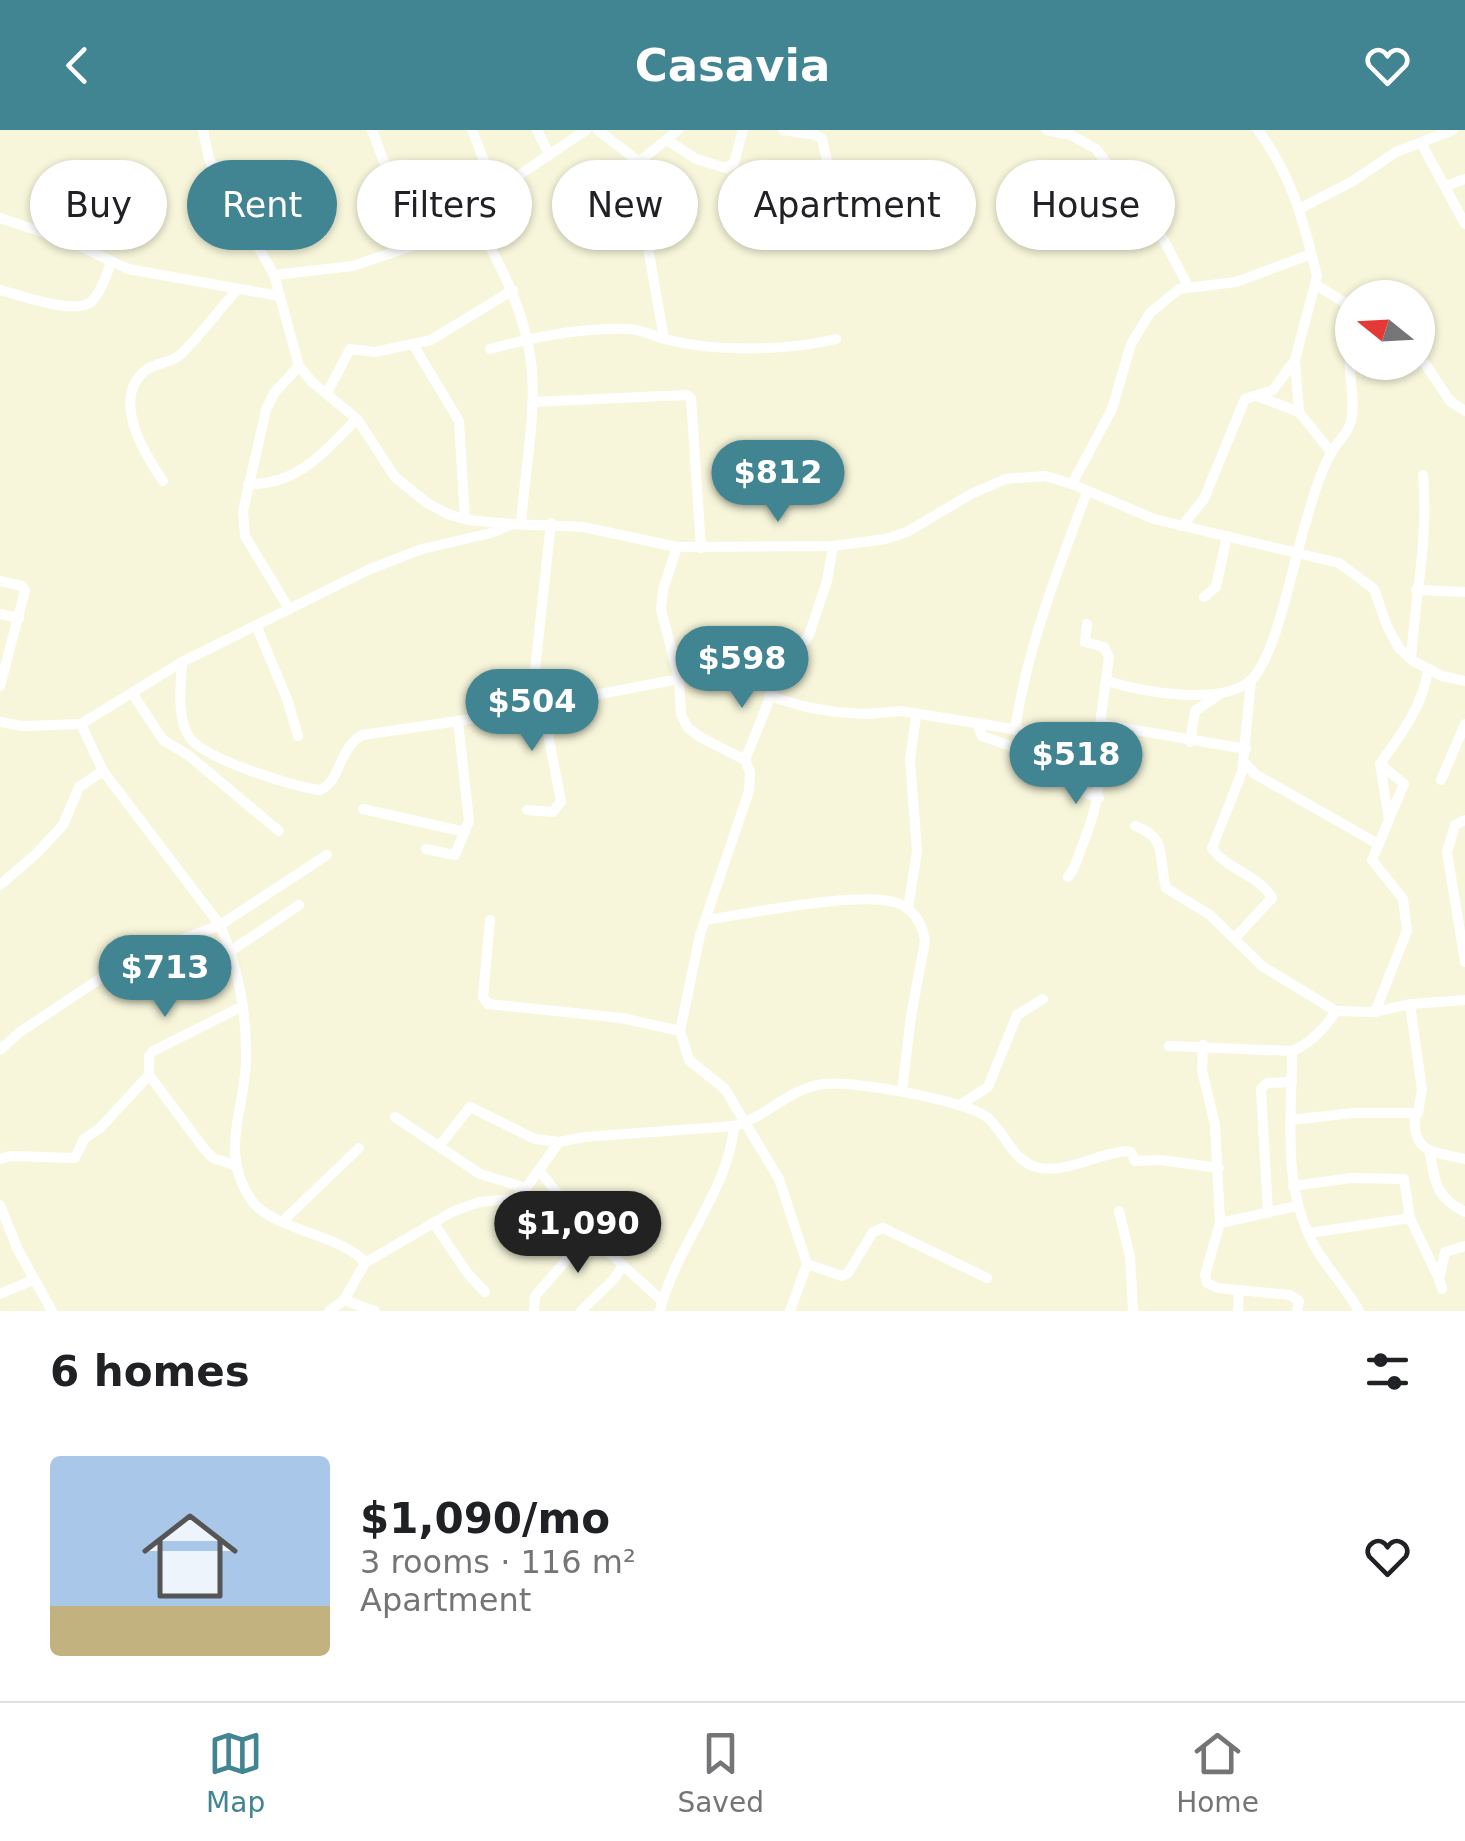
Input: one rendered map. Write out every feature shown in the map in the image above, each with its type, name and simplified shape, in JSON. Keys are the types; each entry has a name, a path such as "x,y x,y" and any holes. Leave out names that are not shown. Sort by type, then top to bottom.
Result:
{"street":[{"path":"203,130 209,158 274,275 299,366 357,418 385,466 403,486 426,502 465,519 551,523 677,547 833,546 886,539 1014,476 1045,476 1154,520 1339,562 1367,580 1379,600 1386,626 1411,659 1428,670 1465,681"},
{"path":"372,130 383,160"},
{"path":"472,130 484,160"},
{"path":"537,130 549,154"},
{"path":"532,165 586,130"},
{"path":"598,130 636,160"},
{"path":"642,160 678,130"},
{"path":"667,140 696,159 731,168 743,130"},
{"path":"783,130 822,139 827,160"},
{"path":"1047,130 1072,135 1096,149 1162,238 1188,286"},
{"path":"1258,130 1301,208 1312,254 1316,285 1295,360 1299,412"},
{"path":"1301,208 1396,152 1452,130"},
{"path":"1421,143 1465,224"},
{"path":"1446,186 1465,180"},
{"path":"0,218 70,241 111,263 148,274 279,296"},
{"path":"274,275 353,266 398,250"},
{"path":"492,250 512,290 532,369 533,402 516,524"},
{"path":"648,250 664,339"},
{"path":"1072,484 1112,408 1140,326 1179,289 1236,282 1312,254"},
{"path":"0,290 72,308 84,307 96,296 111,263"},
{"path":"1316,285 1335,297"},
{"path":"162,481 141,448 129,402 143,372 180,355 237,290"},
{"path":"328,393 350,349 376,352 414,346 512,290"},
{"path":"490,349 526,340 618,329 639,330 664,339 771,348 812,345 836,338"},
{"path":"414,346 458,420 465,519"},
{"path":"1182,526 1204,499 1245,399 1272,390 1295,360"},
{"path":"289,609 245,536 243,510 269,402 299,366"},
{"path":"1435,378 1450,401 1465,412"},
{"path":"1190,742 1195,711 1251,680 1259,671 1331,452 1351,420 1349,380"},
{"path":"533,402 628,396 691,398 701,548"},
{"path":"1256,396 1299,412 1331,452"},
{"path":"248,484 267,484 297,474 357,418"},
{"path":"1411,659 1424,542 1423,475"},
{"path":"1015,730 1024,678 1056,574 1087,492"},
{"path":"528,810 553,812 561,802 536,705 551,523"},
{"path":"0,722 22,726 81,724 182,662 370,569 422,548 516,524"},
{"path":"1204,597 1218,580 1226,536"},
{"path":"745,760 769,696 809,634 827,581 833,546"},
{"path":"677,547 662,590 661,608 679,678 681,715 688,728 745,760 750,772 745,806 705,920 680,1031 690,1060 725,1089 779,1179 807,1264 790,1311"},
{"path":"0,581 22,586 25,591 0,686"},
{"path":"1416,590 1465,592"},
{"path":"0,614 19,618"},
{"path":"1068,877 1099,798 1100,773 1093,742 1100,724 1109,651 1085,642 1086,624"},
{"path":"256,625 298,736"},
{"path":"182,662 182,718 194,743 274,782 300,788 326,788 332,783 342,754 362,735 458,721 679,678"},
{"path":"1389,820 1380,764 1416,712 1425,692 1428,670"},
{"path":"1236,938 1272,898 1255,879 1212,852 1244,762 1251,680"},
{"path":"1107,681 1154,693 1225,692"},
{"path":"132,693 163,740 188,755 280,831"},
{"path":"769,696 806,708 901,712 1093,742"},
{"path":"908,910 917,851 910,760 916,716"},
{"path":"426,849 455,855 469,817 458,721"},
{"path":"978,723 982,736 1016,748 1040,774 1068,779 1076,789 1099,798"},
{"path":"81,724 104,771 220,926 231,951 246,1054 245,1082 233,1133 237,1166 251,1200 261,1209 360,1255 364,1262"},
{"path":"1100,724 1246,749"},
{"path":"1441,780 1465,724"},
{"path":"1244,762 1255,774 1378,844"},
{"path":"1375,1012 1406,931 1403,900 1372,860 1404,784 1380,764"},
{"path":"0,885 63,825 79,788 104,771"},
{"path":"363,809 465,832"},
{"path":"1465,820 1455,825 1447,852 1465,962"},
{"path":"1135,826 1152,832 1158,842 1166,888 1210,915 1262,966 1336,1011 1375,1012 1410,1004 1465,1000"},
{"path":"0,1050 20,1032 128,960 220,926 327,854"},
{"path":"1450,873 1465,871"},
{"path":"705,920 848,900 880,899 908,910 918,920 925,942 902,1092"},
{"path":"231,951 299,905"},
{"path":"490,920 483,997 488,1004 622,1018 680,1031"},
{"path":"438,1146 470,1108 535,1139 560,1142 734,1126 812,1085 851,1083 948,1104 963,1103 988,1087 1017,1015 1043,999"},
{"path":"1410,1004 1422,1090 1414,1137 1430,1150 1465,1159"},
{"path":"237,1166 213,1158 205,1150 149,1075 148,1062 153,1051 241,1007"},
{"path":"1169,1046 1292,1051 1305,1045 1336,1011"},
{"path":"1203,1046 1202,1070 1215,1125 1220,1223 1205,1274 1207,1283 1218,1288 1296,1297 1300,1301 1298,1311"},
{"path":"1292,1051 1290,1120 1297,1206 1310,1234 1359,1311"},
{"path":"0,1160 10,1156 72,1160 84,1139 100,1128 149,1075"},
{"path":"1268,1212 1261,1089 1267,1083 1292,1082"},
{"path":"963,1103 987,1117 1015,1153 1037,1168 1056,1168 1126,1150 1135,1161 1161,1160 1218,1168"},
{"path":"1290,1120 1352,1113 1416,1113"},
{"path":"395,1117 490,1179 526,1188"},
{"path":"539,1170 589,1234 661,1306 725,1164 734,1126"},
{"path":"329,1311 344,1300 364,1262 434,1222 479,1202 514,1198 560,1142"},
{"path":"284,1220 359,1148"},
{"path":"1430,1150 1439,1193 1465,1212"},
{"path":"1293,1186 1352,1178 1399,1178 1405,1182 1410,1218 1441,1284 1445,1252 1465,1246"},
{"path":"0,1205 33,1280 52,1311"},
{"path":"1220,1223 1297,1206"},
{"path":"1119,1211 1130,1257 1133,1311"},
{"path":"1310,1234 1410,1218"},
{"path":"434,1222 468,1274 485,1292"},
{"path":"807,1264 842,1276 848,1273 873,1232 884,1228 987,1278"},
{"path":"534,1311 534,1296 589,1234"},
{"path":"581,1311 623,1265"},
{"path":"0,1294 33,1280"},
{"path":"1238,1311 1239,1290"},
{"path":"344,1300 375,1311"}]}
